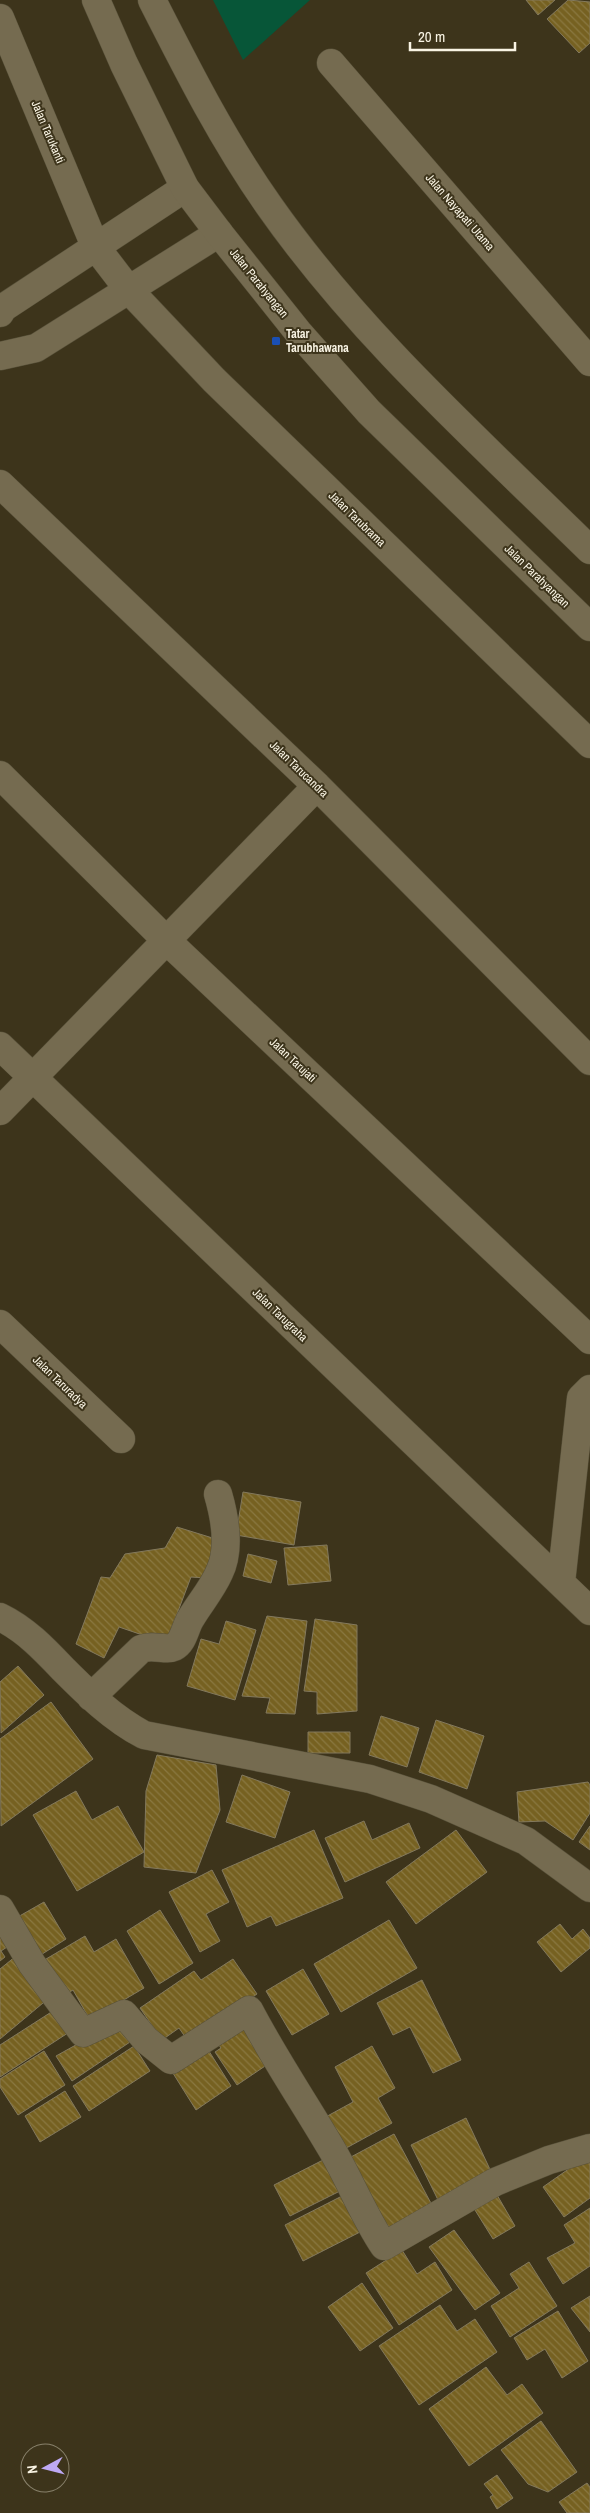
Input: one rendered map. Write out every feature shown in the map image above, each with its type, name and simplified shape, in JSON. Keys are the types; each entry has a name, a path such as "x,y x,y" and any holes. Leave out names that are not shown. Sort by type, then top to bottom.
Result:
{"street":[{"name":"Jalan Parahyangan","path":"96,0 124,64 185,188 219,232 298,332 369,412 590,627"},
{"path":"152,0 227,142 270,208 333,288 418,381 590,550"},
{"name":"Jalan Tarukanti","path":"0,18 95,246 128,290"},
{"name":"Jalan Nayapati Utama","path":"331,63 590,362"},
{"path":"0,313 3,308 185,188"},
{"path":"0,356 36,348 219,232"},
{"name":"Jalan Tarubrama","path":"128,290 214,380 590,744"},
{"name":"Jalan Tarucandra","path":"0,484 317,786 590,1061"},
{"name":"Jalan Tarujati","path":"0,775 166,940 590,1340"},
{"path":"0,1111 317,786"},
{"name":"Jalan Tarugraha","path":"0,1046 590,1611"},
{"name":"Jalan Taruradya","path":"0,1324 121,1439"},
{"path":"561,1583 581,1398 590,1389"},
{"path":"91,1697 140,1648 148,1646 170,1648 179,1643 189,1620 219,1573 224,1559 224,1513 218,1494"},
{"path":"0,1617 26,1633 91,1697 123,1724 144,1735 370,1779 431,1799 526,1841 590,1888"},
{"path":"0,1909 32,1964 83,2034 124,2014 146,2040 171,2060 250,2010 278,2063 331,2148 370,2225 384,2246 496,2182 549,2160 590,2148"}],"green space":[{"path":"213,0 310,0 243,60"}],"building":[{"path":"526,0 555,0 538,15"},
{"path":"568,0 590,2 590,43 579,53 547,19"},
{"path":"243,1492 301,1502 294,1545 236,1535"},
{"path":"177,1527 219,1540 205,1578 191,1577 166,1643 119,1627 104,1658 76,1644 101,1577 110,1578 125,1554 165,1548"},
{"path":"327,1545 331,1581 288,1585 284,1548"},
{"path":"248,1554 277,1561 271,1583 243,1576"},
{"path":"267,1616 307,1621 295,1714 266,1713 270,1698 242,1696"},
{"path":"315,1619 357,1625 357,1711 317,1714 317,1692 304,1691"},
{"path":"226,1621 256,1630 235,1700 187,1686 201,1639 219,1644"},
{"path":"18,1666 44,1695 1,1733 0,1682"},
{"path":"51,1702 93,1759 1,1826 0,1739"},
{"path":"381,1716 419,1728 407,1767 369,1755"},
{"path":"436,1720 484,1736 467,1789 419,1772"},
{"path":"308,1732 350,1732 350,1753 308,1753"},
{"path":"157,1755 216,1765 220,1810 196,1873 144,1867 146,1791"},
{"path":"242,1775 290,1792 275,1838 226,1822"},
{"path":"588,1782 590,1785 590,1813 573,1840 545,1821 519,1822 517,1792"},
{"path":"76,1791 92,1820 118,1806 144,1852 77,1891 33,1815"},
{"path":"364,1821 372,1840 409,1823 420,1848 345,1882 325,1838"},
{"path":"590,1826 590,1850 579,1842"},
{"path":"314,1830 343,1898 276,1926 271,1916 247,1927 222,1870"},
{"path":"456,1830 487,1872 416,1924 386,1882"},
{"path":"212,1870 229,1902 206,1914 220,1941 200,1952 169,1892"},
{"path":"44,1902 66,1939 39,1956 16,1918"},
{"path":"160,1910 193,1963 159,1984 127,1931"},
{"path":"389,1920 417,1968 341,2012 314,1964"},
{"path":"560,1924 572,1939 583,1929 590,1938 590,1948 561,1972 537,1942"},
{"path":"0,1926 13,1943 1,1951 5,1957 0,1961"},
{"path":"85,1936 94,1952 116,1939 144,1988 90,2020 73,1990 61,1997 41,1962"},
{"path":"16,1956 49,1998 0,2039 0,1969"},
{"path":"233,1959 257,1994 188,2041 179,2028 162,2040 140,2008 194,1971 201,1980"},
{"path":"303,1969 329,2014 292,2035 266,1991"},
{"path":"422,1980 461,2060 433,2073 410,2027 393,2035 377,2003"},
{"path":"56,2009 71,2031 0,2077 0,2045"},
{"path":"119,2021 130,2042 72,2081 56,2056"},
{"path":"249,2024 274,2060 237,2085 215,2052 221,2048 214,2038"},
{"path":"134,2046 150,2071 89,2111 73,2086"},
{"path":"372,2046 395,2088 378,2098 392,2123 339,2152 322,2119 353,2102 335,2067"},
{"path":"207,2048 231,2086 196,2110 171,2070"},
{"path":"44,2051 65,2085 18,2115 0,2087 0,2079"},
{"path":"65,2091 81,2117 40,2142 25,2116"},
{"path":"466,2118 494,2178 440,2204 411,2145"},
{"path":"394,2134 433,2207 388,2232 349,2158"},
{"path":"587,2156 590,2160 590,2198 564,2217 543,2187"},
{"path":"325,2159 340,2191 290,2216 274,2185"},
{"path":"493,2188 515,2226 493,2239 470,2202"},
{"path":"344,2195 362,2231 303,2261 285,2225"},
{"path":"590,2208 590,2266 563,2284 547,2258 575,2243 564,2225"},
{"path":"454,2230 500,2293 475,2310 429,2247"},
{"path":"402,2250 417,2274 435,2262 452,2290 399,2325 366,2273"},
{"path":"529,2262 557,2306 510,2337 491,2306 519,2288 510,2274"},
{"path":"362,2283 393,2328 360,2351 328,2307"},
{"path":"590,2296 590,2332 571,2308"},
{"path":"440,2305 457,2331 475,2319 497,2352 419,2405 379,2346"},
{"path":"558,2311 588,2361 562,2378 545,2349 527,2360 514,2338"},
{"path":"486,2367 507,2395 522,2384 543,2413 469,2466 429,2409"},
{"path":"541,2421 577,2472 548,2492 528,2484 501,2450"},
{"path":"497,2475 513,2498 497,2509 490,2497 493,2495 484,2484"},
{"path":"587,2483 590,2487 590,2513 567,2513 559,2502"}],"place":[{"name":"Tatar Tarubhawana","path":"276,341"}]}
